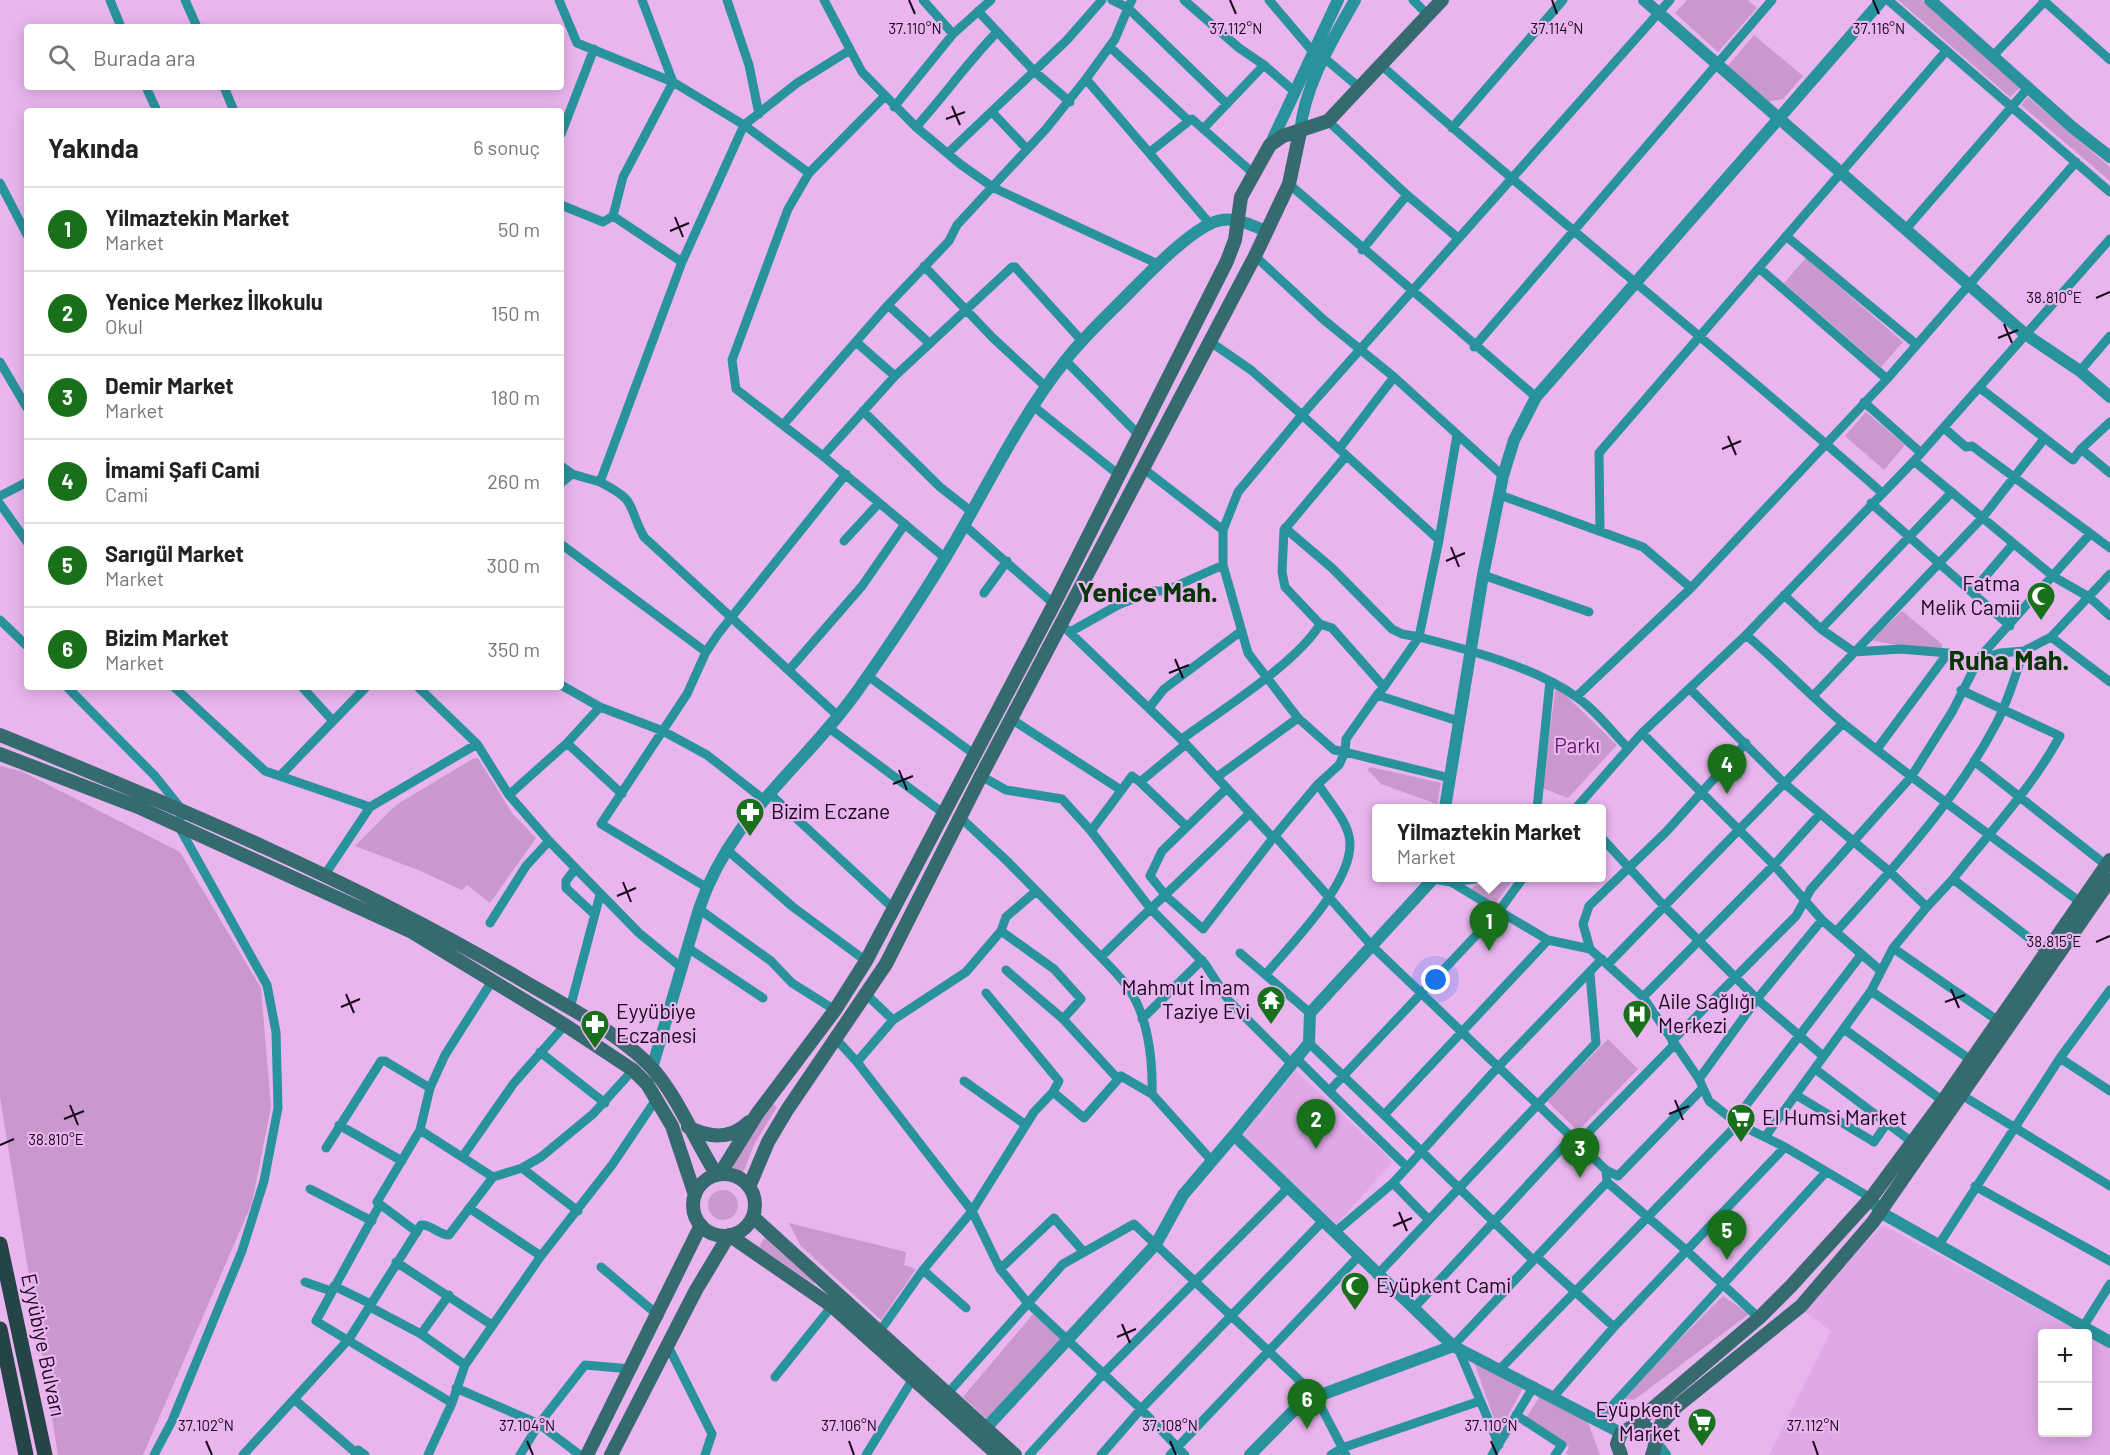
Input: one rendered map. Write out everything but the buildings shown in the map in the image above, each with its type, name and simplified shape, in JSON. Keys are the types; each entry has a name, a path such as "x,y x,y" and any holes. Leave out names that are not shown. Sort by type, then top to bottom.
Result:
{"highway":[{"name":"Eyyübiye Bulvarı","path":"0,1244 45,1455"},
{"name":"Eyyübiye Bulvarı","path":"0,1329 26,1455"}],"main road":[{"path":"719,1175 757,1114 835,1010 867,961 1054,604 1227,261 1235,240 1241,197 1270,145 1283,136 1328,121 1442,0"},
{"path":"749,1187 768,1142 867,995 914,911 1011,719 1065,628 1113,522 1144,469 1209,340 1255,256 1289,184 1300,132"},
{"path":"0,735 181,818 412,933 565,1025 633,1070 657,1098 672,1126 695,1195 694,1208 701,1225 711,1232 729,1235 832,1306 914,1377 998,1455"},
{"path":"0,754 181,818 324,876 464,945 570,1008 637,1053 652,1068 719,1175"},
{"path":"1618,1447 1654,1407 1759,1318 1871,1198 1943,1101 2108,863"},
{"path":"1654,1445 1661,1424 1676,1407 1801,1306 1880,1212 2110,879"},
{"path":"688,1127 700,1133 725,1136 743,1128 757,1114"},
{"path":"611,1455 667,1344 729,1235 743,1229 753,1217 755,1204 749,1187 736,1176 719,1175 704,1182 695,1195"},
{"path":"753,1217 1015,1455"},
{"path":"587,1455 659,1316 701,1225"},
{"path":"1637,1425 1648,1428 1654,1445"}],"street":[{"path":"110,0 120,24"},
{"path":"186,0 196,24"},
{"path":"559,0 576,43 673,82 744,125 809,173"},
{"path":"564,206 603,222 613,216 623,177 673,82 642,0"},
{"path":"727,0 749,64 759,114"},
{"path":"824,0 862,72 894,107 948,153 994,188 1158,264"},
{"path":"923,0 953,34"},
{"path":"894,107 953,34 991,0"},
{"path":"948,153 1035,72 1102,0"},
{"path":"1112,0 1130,4 1227,105"},
{"path":"1184,0 1239,48 1264,65 1295,92"},
{"path":"1269,0 1319,55 1360,88"},
{"path":"1270,145 1295,92 1355,0"},
{"path":"1413,0 1428,15"},
{"path":"1452,128 1563,0"},
{"path":"1644,0 1905,230 1969,282 2025,334 2080,371 2110,397"},
{"path":"1450,778 1334,750 1298,718 1248,653 1240,632 1223,565 1223,530 1238,492 1302,415 1670,0"},
{"path":"1446,804 1483,575 1503,476 1514,440 1536,397 1881,0"},
{"path":"1888,0 2110,192"},
{"path":"1930,0 1992,57 2110,157"},
{"path":"1992,57 2045,0 2110,60"},
{"path":"1474,346 1770,1"},
{"path":"1300,132 1303,109 1332,3"},
{"path":"783,425 888,304 949,241 957,225 994,188 1070,102 1110,46 1130,4"},
{"path":"978,11 1035,72 1070,102"},
{"path":"916,127 943,98 953,79 997,32"},
{"path":"1110,46 1189,121"},
{"path":"564,126 594,49"},
{"path":"600,482 682,262 744,125 797,83 850,50"},
{"path":"1600,530 1599,453 1946,51"},
{"path":"1203,129 1264,65"},
{"path":"1381,65 1511,179 1881,492"},
{"path":"1086,79 1210,224"},
{"path":"1905,230 2028,88"},
{"path":"147,90 156,108"},
{"path":"225,90 233,108"},
{"path":"884,97 809,173 784,218 732,360 736,390 824,456 944,557"},
{"path":"993,113 1027,149"},
{"path":"1150,152 1192,119 1254,174"},
{"path":"1328,121 1407,195 1458,237"},
{"path":"1576,697 1691,588 1826,445 1863,402 1887,379 1969,282 2076,162"},
{"path":"0,183 24,229"},
{"path":"1289,184 1362,250 1536,397"},
{"path":"1362,250 1407,195"},
{"path":"613,216 682,262"},
{"path":"652,1068 706,887 726,849 766,796 829,728 868,676 972,512 1033,406 1065,360 1158,264 1210,224 1238,219 1266,231"},
{"path":"1786,236 1916,344"},
{"path":"1580,804 1642,734 1691,690 1746,635 1881,492 1918,457 2025,334 2108,245"},
{"path":"1255,256 1324,320 1394,377 1503,476"},
{"path":"924,266 1046,387"},
{"path":"824,456 895,376 1015,267 1082,341"},
{"path":"1759,268 1887,379"},
{"path":"888,304 929,343"},
{"path":"2080,371 2110,336"},
{"path":"1209,340 1251,370 1439,540"},
{"path":"856,342 895,376"},
{"path":"1065,360 1139,435"},
{"path":"0,362 24,403"},
{"path":"1384,687 1332,628 1320,624 1285,587 1282,572 1285,528 1394,377"},
{"path":"1980,388 2073,460 2110,422"},
{"path":"1863,402 1952,492 2054,577 2090,597 2110,616"},
{"path":"1033,406 1119,475"},
{"path":"863,411 940,487 972,512"},
{"path":"1944,428 1966,447 1972,446 2110,548"},
{"path":"1227,788 1162,851 1150,876 1167,897 1203,929 1274,837 1318,784 1339,765 1345,752 1346,739 1419,637 1457,435"},
{"path":"1813,696 1983,517 2044,438"},
{"path":"2081,450 2110,473"},
{"path":"564,468 572,474 600,482 624,495 636,514 644,537 838,716"},
{"path":"1144,469 1223,530"},
{"path":"564,481 572,474"},
{"path":"706,887 601,824 687,694 706,652 846,474"},
{"path":"0,496 24,484"},
{"path":"1821,629 1908,535 1952,492"},
{"path":"1500,495 1643,547 1691,588"},
{"path":"844,542 879,503"},
{"path":"1871,503 1941,562 2010,626"},
{"path":"0,504 24,538"},
{"path":"789,670 862,586 905,524"},
{"path":"964,525 1054,604"},
{"path":"1285,528 1332,568 1392,628 1402,634 1471,650 1550,681 1576,697 1629,748"},
{"path":"1413,1309 1493,1222 1673,1043 1796,916 1804,899 1911,777 1952,712 1961,690 1980,657 2054,577 2090,534"},
{"path":"1973,591 2013,544"},
{"path":"564,546 706,652"},
{"path":"984,593 1007,561"},
{"path":"1223,565 1165,591 1153,591 1065,628 1184,741 1372,946 1606,1170 1618,1176 1702,1089"},
{"path":"1784,595 1821,629 1854,652 1901,649 1948,653 1958,662 1969,663 1980,657 2024,651 2051,637 2110,574"},
{"path":"1483,575 1589,612"},
{"path":"0,620 24,643"},
{"path":"1140,782 1184,741 1312,637 1320,624"},
{"path":"1149,708 1164,689 1240,632"},
{"path":"1746,635 1843,723 1946,804 2080,902"},
{"path":"2051,637 2110,682"},
{"path":"1836,932 1890,872 1946,804 1974,761 2002,710 2024,651"},
{"path":"1877,749 1948,653"},
{"path":"868,676 974,754"},
{"path":"1537,804 1550,681"},
{"path":"564,687 600,707 663,731 707,755 766,796 893,909"},
{"path":"70,690 155,776 181,818 267,985 276,1032 278,1108 264,1181 242,1251 172,1421 154,1455"},
{"path":"177,690 265,771 370,807"},
{"path":"305,690 333,721"},
{"path":"281,775 363,690"},
{"path":"421,690 477,744 509,795 549,842 639,933 682,968"},
{"path":"1691,690 1785,784 1890,872 1927,907"},
{"path":"1765,1137 1871,991 1893,948 2020,798 2045,763 2060,736 1961,690"},
{"path":"1377,695 1458,721"},
{"path":"509,795 567,742 600,707"},
{"path":"1217,777 1298,718"},
{"path":"1011,719 1121,790"},
{"path":"1334,1233 1393,1183 1498,1067 1590,974 1664,906 1843,723"},
{"path":"829,728 943,813"},
{"path":"1642,734 1774,865 1822,920 1881,971"},
{"path":"567,742 621,794"},
{"path":"1590,949 1583,924 1589,906 1630,869 1746,743"},
{"path":"324,876 370,807 477,744"},
{"path":"1974,761 2108,863"},
{"path":"981,776 1006,790 1062,799 1091,831 1150,908 1202,960 1229,1001 1329,1090 1407,1167"},
{"path":"1091,831 1132,776 1186,826"},
{"path":"1266,974 1330,898 1341,879 1350,838 1347,828 1318,784"},
{"path":"1101,957 1150,908 1167,897 1250,813"},
{"path":"1643,997 1700,942 1820,814"},
{"path":"960,817 1007,861 1128,986 1142,1019 1153,1069 1152,1094"},
{"path":"490,923 526,866 549,842"},
{"path":"1606,842 1664,906 1757,999 1823,1056"},
{"path":"726,849 793,907 867,961"},
{"path":"575,869 566,881 566,888 594,914"},
{"path":"1953,879 2046,951"},
{"path":"986,1428 1156,1244 1183,1195 1309,1043 1310,1013 1430,882"},
{"path":"1451,882 1548,940 1590,949 1605,961 1643,997 1699,1079 1708,1101 1736,1122 1785,1147 1871,1198 1880,1212 2110,1342"},
{"path":"1329,1090 1421,995 1498,911 1520,882"},
{"path":"857,1062 893,1020 966,972 1001,931 1006,917 1035,892"},
{"path":"570,1008 600,895"},
{"path":"699,909 771,961 792,982 835,1010"},
{"path":"1699,1079 1757,999 1822,920"},
{"path":"1001,931 1054,969 1081,999 1063,1019"},
{"path":"1384,1114 1548,940"},
{"path":"688,948 763,999"},
{"path":"1893,948 1997,1020"},
{"path":"1240,953 1310,1013"},
{"path":"1501,1368 1648,1218 1736,1122 1799,1034 1861,955"},
{"path":"1142,1019 1202,960"},
{"path":"1006,970 1063,1019 1118,1079"},
{"path":"1377,1275 1456,1188 1596,1042 1590,974"},
{"path":"452,1403 316,1321 332,1288 372,1221 379,1206 378,1202 420,1130 430,1088 445,1055 492,981"},
{"path":"1938,1246 2060,1058 2110,990"},
{"path":"1871,991 1971,1060"},
{"path":"880,1331 923,1270 972,1211 1026,1125 1053,1092 1059,1081 986,993"},
{"path":"867,995 893,1020"},
{"path":"463,1156 513,1083 565,1025"},
{"path":"1844,1029 1943,1101"},
{"path":"836,1039 857,1062 972,1211 1000,1269 1026,1302 1141,1409 1185,1455"},
{"path":"1309,1043 1384,1114 1456,1188 1614,1327"},
{"path":"540,1052 605,1102"},
{"path":"2060,1058 2110,1091"},
{"path":"326,1148 381,1061 385,1060 430,1088"},
{"path":"1815,1069 1912,1142"},
{"path":"243,1455 349,1339 396,1262 422,1225 427,1224 443,1235 449,1235 493,1177 522,1168 541,1157 605,1102 633,1070"},
{"path":"1053,1092 1084,1118 1121,1076 1152,1094 1212,1161"},
{"path":"964,1081 1026,1125"},
{"path":"1960,1094 2110,1186"},
{"path":"1796,1095 1874,1142 1887,1123"},
{"path":"428,1455 452,1403 465,1365 541,1256 578,1211 657,1098"},
{"path":"339,1125 402,1161"},
{"path":"420,1130 493,1177"},
{"path":"1234,1135 1358,1257 1455,1347 1501,1368 1599,1420 1618,1447"},
{"path":"1554,1396 1614,1327 1785,1147"},
{"path":"522,1168 578,1211"},
{"path":"1606,1170 1607,1182 1722,1282 1759,1318"},
{"path":"1599,1420 1722,1282 1826,1172"},
{"path":"1250,1455 1302,1402 1315,1395 1455,1347 1607,1182"},
{"path":"1393,1183 1428,1219"},
{"path":"1975,1186 2110,1261"},
{"path":"1029,1455 1103,1374 1288,1188"},
{"path":"310,1189 372,1221"},
{"path":"379,1206 417,1232"},
{"path":"469,1208 541,1256"},
{"path":"1000,1269 1054,1218 1083,1251"},
{"path":"1101,1455 1141,1409 1232,1318 1322,1222"},
{"path":"948,1393 1026,1302 1063,1264 1134,1224 1315,1395 1344,1451"},
{"path":"1170,1455 1358,1257"},
{"path":"396,1262 449,1294 492,1325"},
{"path":"601,1268 659,1316"},
{"path":"923,1270 966,1308"},
{"path":"305,1282 332,1288 370,1305 421,1334 465,1365"},
{"path":"2083,1327 2110,1284"},
{"path":"421,1334 449,1294"},
{"path":"775,1377 832,1306"},
{"path":"667,1344 712,1434 705,1455"},
{"path":"1455,1347 1498,1445"},
{"path":"520,1455 539,1424 585,1365 631,1369"},
{"path":"866,1455 914,1377"},
{"path":"1492,1455 1534,1386"},
{"path":"456,1388 539,1424 580,1455"},
{"path":"295,1400 359,1454"},
{"path":"1331,1455 1480,1401"},
{"path":"1516,1415 1562,1445 1556,1455"},
{"path":"1654,1445 1665,1455"}],"shaded area":[{"path":"1295,1070 1393,1162 1334,1227 1239,1136"},
{"path":"1883,1225 2075,1329 2038,1329 2038,1437 2092,1437 2092,1338 2110,1348 2110,1455 1769,1455 1831,1331 1803,1310"}],"green space":[{"path":"1687,0 1748,0 1757,8 1718,52 1675,13"},
{"path":"1898,0 1922,0 2020,88 2010,97"},
{"path":"1754,35 1803,76 1783,99 1766,102 1726,68"},
{"path":"2028,97 2110,167 2110,181 2021,105"},
{"path":"1806,258 1903,342 1881,367 1784,283"},
{"path":"1866,412 1905,445 1884,470 1845,436"},
{"path":"1902,611 1942,644 1942,649 1920,650 1871,640"},
{"name":"Parkı","path":"1556,686 1617,745 1568,798 1542,788"},
{"path":"474,758 478,758 512,813 536,838 490,903 467,885 462,890 355,846 396,805"},
{"path":"0,766 21,771 180,852 261,988 271,1107 252,1203 143,1455 58,1455 0,1097"},
{"path":"1371,767 1441,783 1437,804 1381,784 1367,769"},
{"path":"1511,882 1494,905 1470,890 1476,885"},
{"path":"1608,1039 1638,1069 1578,1131 1547,1101"},
{"path":"771,1102 777,1107 755,1143 742,1175 732,1169 733,1166"},
{"path":"723,1190 734,1194 738,1205 734,1216 723,1220 712,1216 708,1205 712,1194"},
{"path":"789,1223 906,1252 904,1265 916,1269 881,1320 800,1245"},
{"path":"766,1235 815,1280 814,1284 759,1247"},
{"path":"1723,1296 1749,1314 1634,1400 1625,1399 1623,1396"},
{"path":"1033,1314 1060,1339 987,1419 963,1397"},
{"path":"1474,1362 1524,1386 1499,1433"},
{"path":"1540,1396 1587,1420 1600,1455 1569,1455 1566,1453 1569,1447 1526,1418"}],"place":[{"name":"Fatma Melik Camii","path":"2041,622"},
{"name":"İmami Şafi Cami","path":"1727,794"},
{"name":"Bizim Eczane","path":"750,838"},
{"name":"Yilmaztekin Market","path":"1489,951"},
{"name":"Mahmut İmam Taziye Evi","path":"1271,1026"},
{"name":"Aile Sağlığı Merkezi","path":"1637,1040"},
{"name":"Eyyübiye Eczanesi","path":"595,1050"},
{"name":"El Humsi Market","path":"1741,1144"},
{"name":"Yenice Merkez İlkokulu","path":"1316,1149"},
{"name":"Demir Market","path":"1580,1178"},
{"name":"Sarıgül Market","path":"1727,1260"},
{"name":"Eyüpkent Cami","path":"1355,1312"},
{"name":"Bizim Market","path":"1307,1429"},
{"name":"Eyüpkent Market","path":"1702,1448"}],"district":[{"name":"Yenice Mah.","path":"1148,593"},
{"name":"Ruha Mah.","path":"2009,661"}]}
